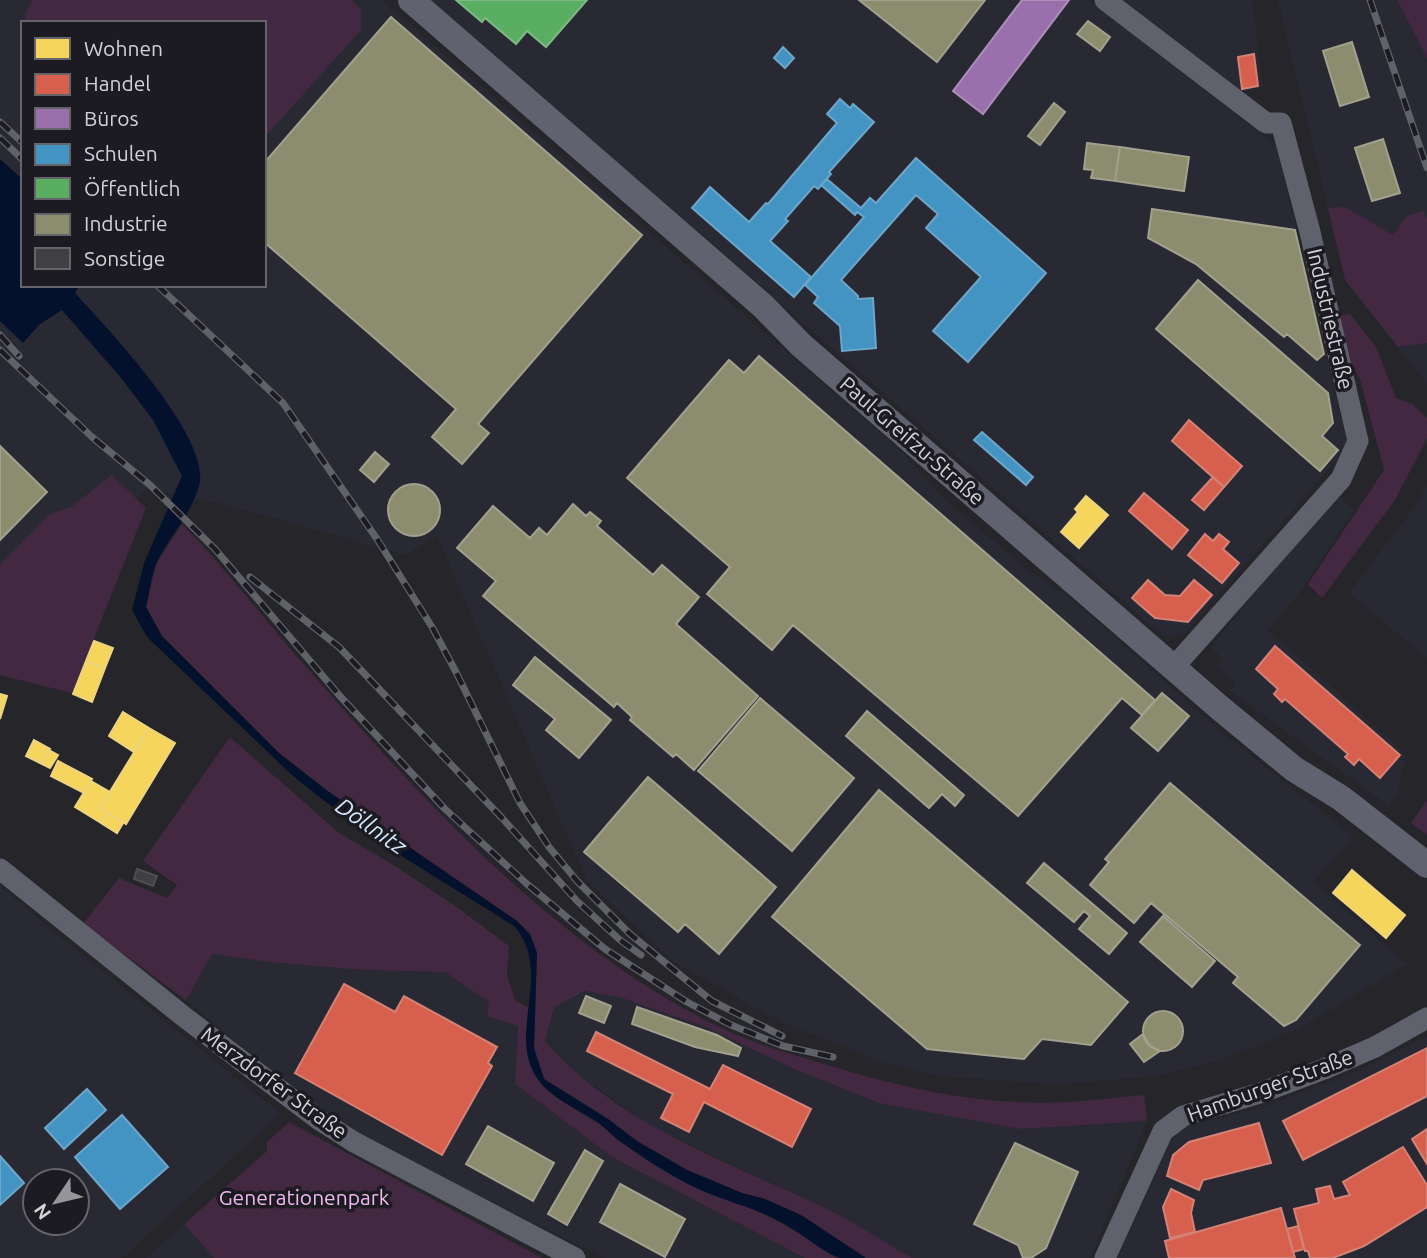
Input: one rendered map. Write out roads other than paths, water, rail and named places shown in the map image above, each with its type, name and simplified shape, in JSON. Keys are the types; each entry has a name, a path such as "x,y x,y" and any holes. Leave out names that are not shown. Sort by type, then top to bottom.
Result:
{"main road":[{"name":"Paul-Greifzu-Straße","path":"411,0 763,306 801,345 1173,668 1294,769 1341,798 1427,865"}],"street":[{"name":"Industriestraße","path":"1105,0 1266,123 1281,123 1310,232 1358,441 1342,479 1173,668"},
{"name":"Merzdorfer Straße","path":"0,869 183,1016 318,1119 354,1142 575,1258"},
{"name":"Hamburger Straße","path":"1105,1258 1163,1131 1183,1116 1260,1093 1324,1069 1375,1047 1427,1018"}],"water":[{"name":"Döllnitz","path":"0,159 21,178 21,287 79,287 75,293 132,357 174,414 190,441 199,466 199,486 195,496 158,560 152,577 146,607 162,636 279,753 329,792 517,921 530,934 537,953 534,1048 544,1079 608,1119 637,1141 687,1170 801,1215 866,1258 834,1256 770,1216 688,1184 645,1159 544,1086 532,1069 527,1052 530,960 525,943 514,926 403,857 323,800 292,775 147,637 132,610 144,563 182,476 153,420 122,379 62,310 40,324 23,343 0,321"}],"railway":[{"path":"1370,0 1427,168"},
{"path":"0,122 21,141"},
{"path":"0,138 21,158"},
{"path":"159,287 283,403 377,539 432,627 520,803 549,847 577,881 630,934 712,1001 782,1036"},
{"path":"0,335 19,356"},
{"path":"0,350 92,437 150,485 215,549 339,695 445,809 527,884 605,949 687,1002 731,1025 783,1046 833,1057"},
{"path":"250,577 339,647 577,901 641,955"}],"park label":[{"name":"Generationenpark","path":"304,1198"}]}
